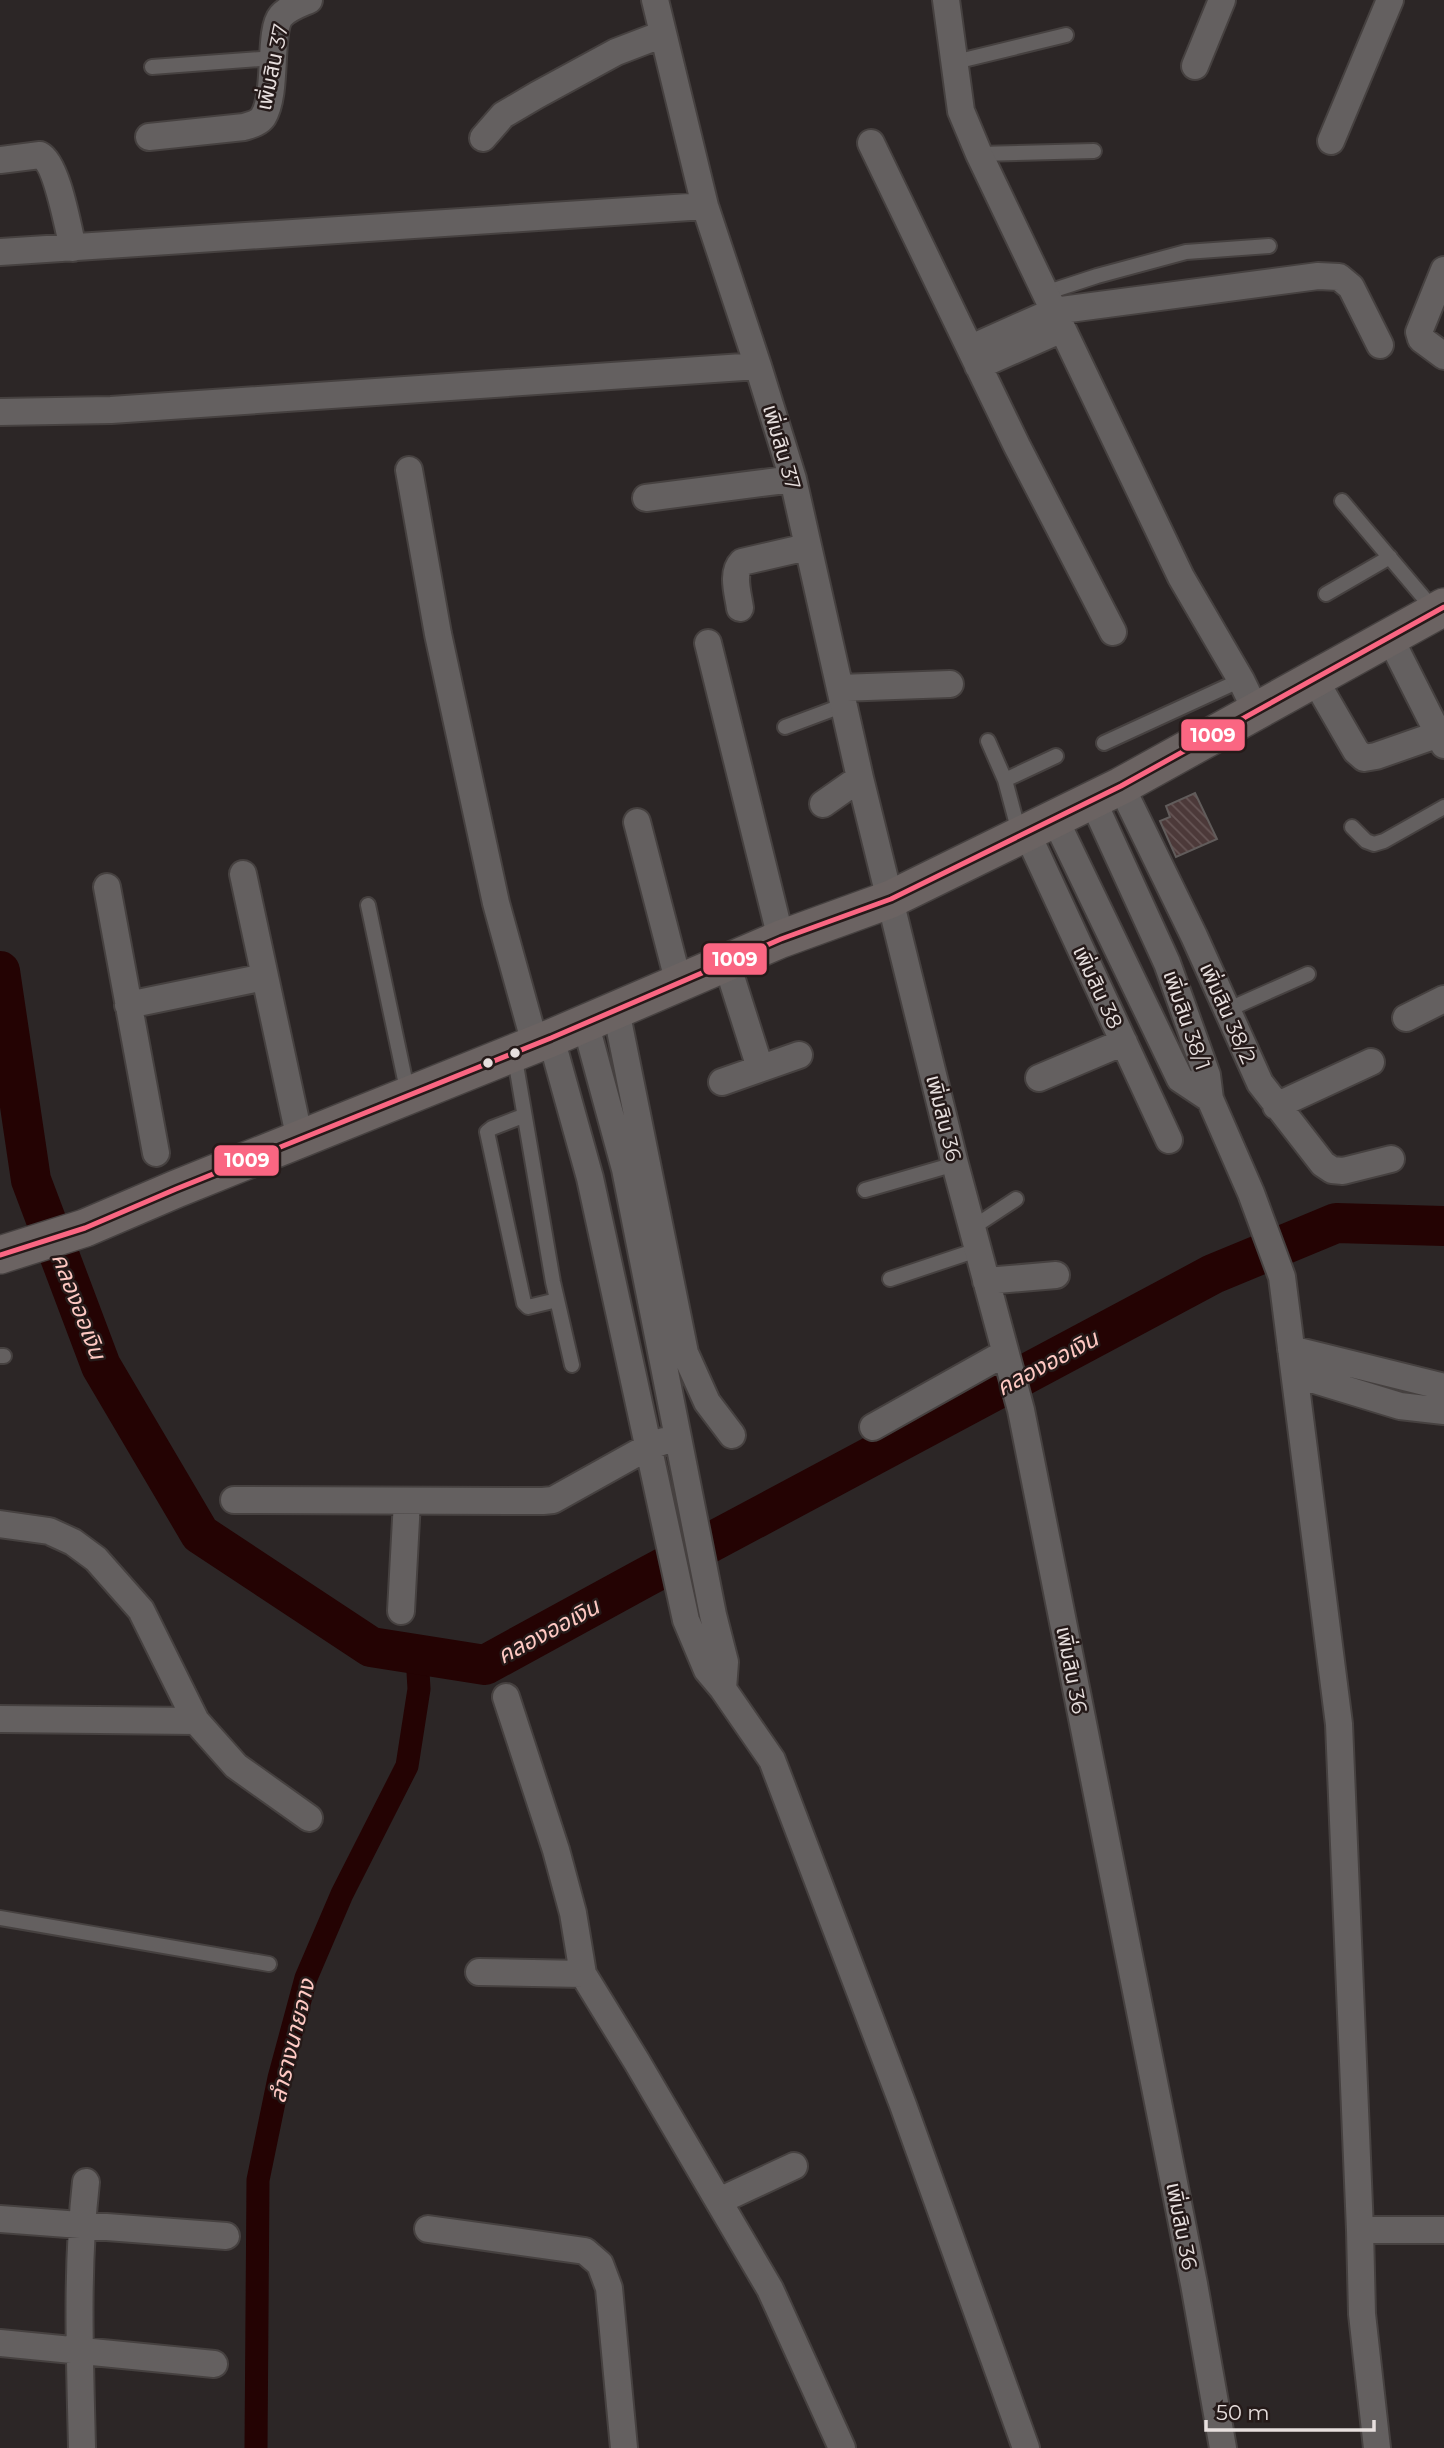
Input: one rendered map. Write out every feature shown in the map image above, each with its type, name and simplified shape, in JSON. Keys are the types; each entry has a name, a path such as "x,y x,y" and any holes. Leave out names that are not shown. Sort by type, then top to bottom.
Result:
{"street":[{"name":"เพิ่มสิน 37","path":"149,137 243,127 257,123 263,117 273,79 276,26 280,17 309,0"},
{"name":"เพิ่มสิน 37","path":"655,0 705,206 793,479 860,778 891,898"},
{"path":"946,0 961,111 979,154 1181,577 1241,680 1256,713"},
{"path":"1195,66 1222,0"},
{"path":"1331,141 1390,0"},
{"path":"483,138 503,115 537,95 616,52 663,34"},
{"path":"871,144 974,357 1113,632"},
{"path":"0,160 40,155 46,157 53,171 73,248"},
{"path":"0,252 705,206"},
{"path":"1444,270 1419,332 1422,339 1444,356"},
{"path":"974,357 1054,311 1318,275 1339,277 1351,287 1380,345"},
{"path":"0,412 111,410 758,366"},
{"path":"409,470 438,634 488,863 533,1045 590,1178 686,1620 707,1670 772,1760 903,2105 1026,2448"},
{"path":"646,498 793,479"},
{"path":"740,608 737,566 742,562 807,547"},
{"path":"16,1250 85,1228 533,1045 781,939 891,898 1107,794 1440,609"},
{"path":"1315,680 1356,751 1364,758 1441,739 1390,638"},
{"path":"708,643 781,939"},
{"path":"842,696 950,684"},
{"path":"823,804 860,778"},
{"name":"เพิ่มสิน 38/1","path":"1107,794 1208,1075 1210,1099"},
{"name":"เพิ่มสิน 38/2","path":"1107,794 1194,936 1260,1083 1276,1106 1323,1164 1332,1170 1343,1171 1391,1159"},
{"path":"637,822 679,984"},
{"name":"เพิ่มสิน 38/1","path":"1034,830 1152,1020 1180,1079 1210,1099"},
{"name":"เพิ่มสิน 38","path":"1034,830 1124,1042 1169,1140"},
{"path":"243,874 300,1140"},
{"path":"107,887 156,1153"},
{"name":"เพิ่มสิน 36","path":"891,898 955,1164 1021,1410 1194,2284 1223,2448"},
{"path":"727,964 760,1068"},
{"path":"128,1005 265,977"},
{"path":"1406,1018 1444,999"},
{"path":"1152,1020 1184,1009"},
{"path":"601,1016 685,1353 707,1402 732,1434"},
{"path":"601,1016 625,1169 713,1615 725,1662 723,1689"},
{"path":"1038,1078 1124,1042"},
{"path":"722,1082 799,1055"},
{"path":"1276,1106 1371,1062"},
{"path":"1210,1099 1251,1194 1282,1277 1339,1724 1362,2314 1377,2448"},
{"path":"986,1281 1056,1275"},
{"path":"873,1427 1006,1356"},
{"path":"1293,1361 1444,1387"},
{"path":"1293,1361 1400,1406 1444,1411"},
{"path":"234,1500 553,1500 648,1447 679,1436"},
{"path":"401,1611 407,1502"},
{"path":"0,1524 49,1531 73,1542 96,1559 141,1610 196,1721 236,1766 309,1818"},
{"path":"506,1698 560,1863 573,1913 583,1974 770,2289 842,2448"},
{"path":"0,1719 196,1721"},
{"path":"479,1972 583,1974"},
{"path":"719,2202 794,2166"},
{"path":"82,2448 81,2227 86,2182"},
{"path":"0,2219 226,2236"},
{"path":"428,2229 585,2251 600,2264 609,2288 624,2448"},
{"path":"1360,2230 1444,2230"},
{"path":"0,2343 214,2364"}],"lane":[{"path":"955,62 1066,35"},
{"path":"152,67 274,58"},
{"path":"979,154 1094,150"},
{"path":"1054,311 1097,275 1186,252 1269,246"},
{"path":"1342,500 1390,557 1440,609"},
{"path":"1326,594 1390,557"},
{"path":"1104,743 1241,680"},
{"path":"785,727 842,696"},
{"path":"988,741 1005,779 1034,830"},
{"path":"1005,779 1056,756"},
{"path":"1352,828 1366,841 1374,844 1444,807"},
{"path":"368,905 408,1095"},
{"path":"1227,1010 1308,974"},
{"path":"533,1045 523,1116 557,1300 572,1365"},
{"path":"523,1116 487,1132 524,1303 528,1307 557,1300"},
{"path":"865,1190 955,1164"},
{"path":"890,1279 975,1239 1016,1199"},
{"path":"0,1918 269,1964"}],"building":[{"path":"1195,793 1217,839 1176,857 1160,821 1170,817 1166,806"}],"waterway":[{"name":"คลองออเงิน","path":"0,971 31,1180 101,1366 200,1534 371,1647 485,1665 1213,1274 1336,1223 1444,1226"},
{"name":"ลำรางนายจาง","path":"256,2448 258,2180 279,2078 306,1978 342,1894 407,1766 419,1689 417,1655"}],"transit line":[{"name":"1009","path":"0,1255 85,1228 551,1038 781,939 891,899 1121,786 1444,607"}]}
